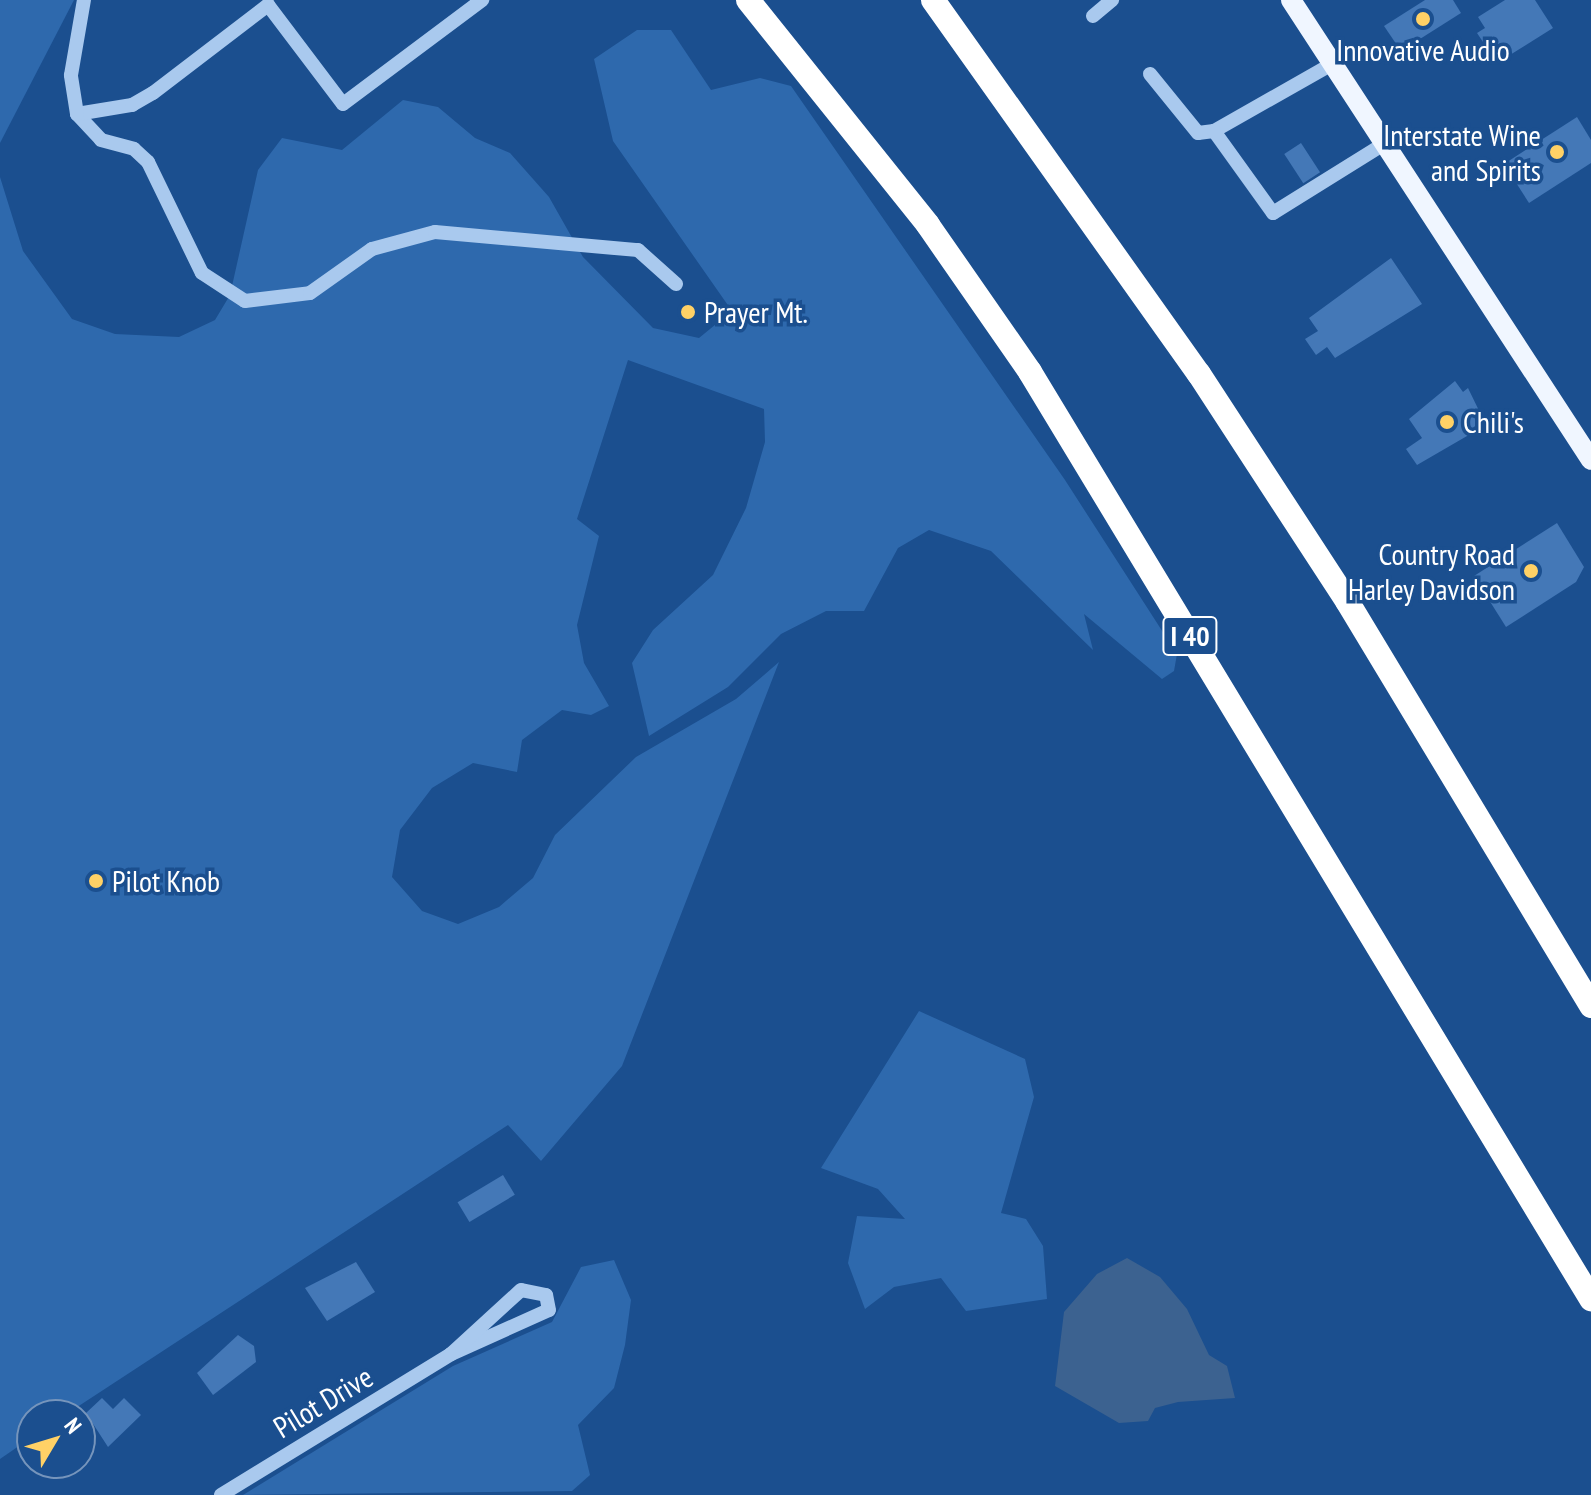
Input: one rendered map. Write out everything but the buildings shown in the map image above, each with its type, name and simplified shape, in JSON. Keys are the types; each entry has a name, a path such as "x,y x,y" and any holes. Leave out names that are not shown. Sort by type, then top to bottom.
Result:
{"highway":[{"name":"I 40","path":"748,0 928,225 1030,372 1591,1299"},
{"path":"933,0 1242,441 1591,1006"}],"main road":[{"path":"1291,0 1591,460"}],"street":[{"path":"84,0 71,75 77,114 101,140 134,149 148,162 202,273 245,301 310,293 372,249 435,232 638,250 676,284"},
{"path":"77,114 132,105 153,93 269,2 343,104 482,0"},
{"path":"1093,16 1112,0"},
{"path":"1150,74 1198,133 1214,131 1332,64"},
{"path":"1214,131 1273,213 1384,144"},
{"name":"Pilot Drive","path":"221,1495 451,1354 549,1310 546,1295 521,1290 451,1354"}],"shaded area":[{"path":"0,0 74,0 0,143"},
{"path":"637,30 671,30 711,90 760,78 791,86 1065,480 1177,654 1174,671 1162,679 1084,614 1093,650 991,551 929,530 898,548 864,611 826,611 781,634 728,687 649,736 632,663 653,630 713,575 746,508 765,442 764,409 628,360 577,519 599,536 577,625 584,663 609,706 591,715 562,710 522,740 517,772 473,763 432,788 400,830 392,877 422,911 458,924 499,907 533,878 555,835 636,757 736,699 779,662 622,1066 541,1161 508,1125 89,1399 16,1399 16,1448 0,1459 0,177 23,251 72,319 115,334 179,337 215,320 230,295 258,170 282,138 342,150 403,100 438,107 475,138 510,153 549,197 583,257 653,328 699,338 732,311 613,141 594,59"},
{"path":"919,1011 1025,1059 1034,1097 1001,1213 1026,1219 1043,1246 1047,1299 966,1311 941,1278 894,1287 865,1309 848,1263 857,1216 905,1219 878,1189 821,1168"},
{"path":"1127,1258 1160,1277 1187,1309 1209,1355 1227,1366 1235,1398 1178,1402 1155,1408 1148,1421 1119,1423 1055,1386 1064,1312 1097,1274"},
{"path":"614,1260 631,1300 625,1345 614,1388 578,1425 590,1475 572,1491 243,1495 453,1366 552,1322 581,1267"}],"place":[{"name":"Innovative Audio","path":"1423,19"},
{"name":"Interstate Wine and Spirits","path":"1557,152"},
{"name":"Prayer Mt.","path":"688,312"},
{"name":"Chili's","path":"1447,422"},
{"name":"Country Road Harley Davidson","path":"1531,571"},
{"name":"Pilot Knob","path":"96,881"}]}
